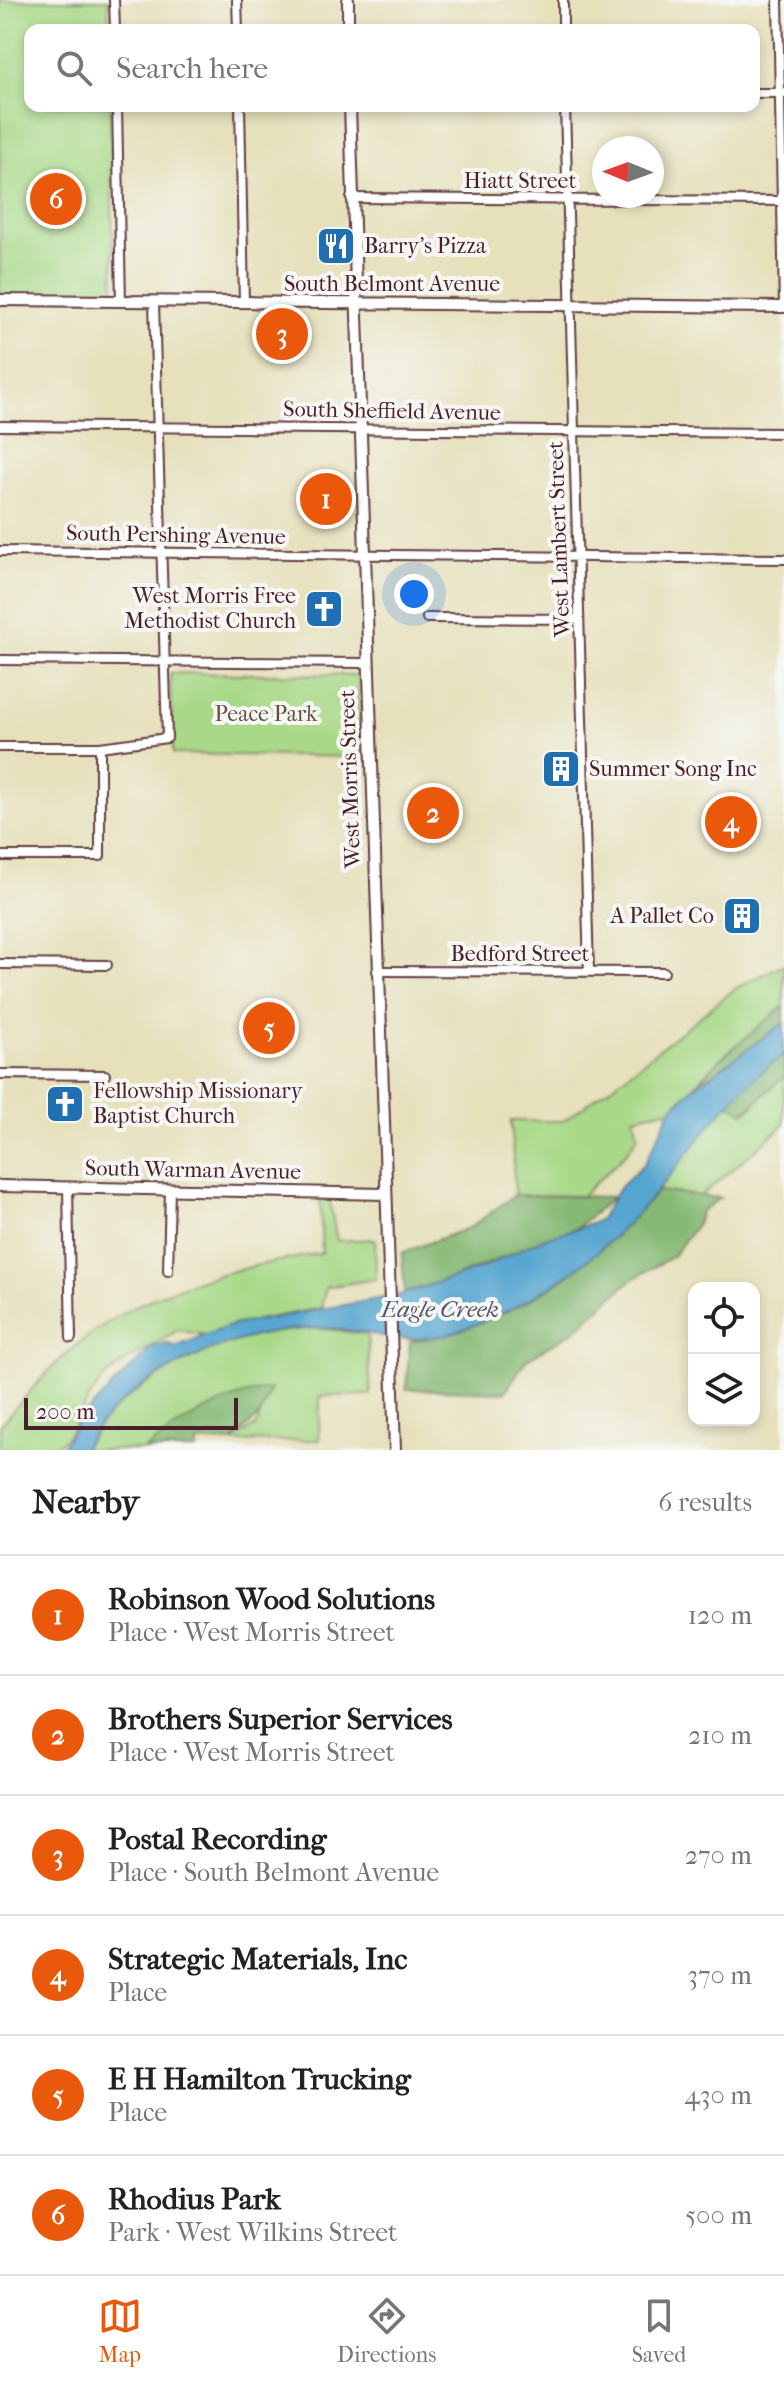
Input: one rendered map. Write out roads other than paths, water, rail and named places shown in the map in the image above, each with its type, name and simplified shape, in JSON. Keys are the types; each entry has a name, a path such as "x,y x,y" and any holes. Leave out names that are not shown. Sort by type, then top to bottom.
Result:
{"main road":[{"path":"348,0 348,24"},
{"name":"West Morris Street","path":"350,112 358,429 395,1450"},
{"name":"South Belmont Avenue","path":"0,300 784,307"},
{"name":"South Warman Avenue","path":"0,1186 385,1194"}],"street":[{"path":"114,0 115,24"},
{"path":"237,0 238,24"},
{"path":"563,0 563,24"},
{"path":"778,0 784,307"},
{"path":"760,93 782,93"},
{"path":"117,112 121,302"},
{"path":"240,112 244,303"},
{"name":"West Lambert Street","path":"565,112 568,306 589,972"},
{"name":"Hiatt Street","path":"351,198 783,201"},
{"path":"0,747 100,747 167,738 154,302"},
{"name":"South Sheffield Avenue","path":"0,426 784,433"},
{"name":"South Pershing Avenue","path":"0,551 784,559"},
{"path":"427,618 579,619"},
{"path":"0,660 366,663"},
{"path":"0,856 100,856 100,747"},
{"path":"0,964 107,965"},
{"name":"Bedford Street","path":"377,971 664,972"},
{"path":"0,1074 105,1075"},
{"path":"68,1188 71,1338"},
{"path":"168,1271 170,1189"}],"water":[{"name":"Eagle Creek","path":"784,1023 784,1055 734,1098 619,1232 544,1291 486,1320 436,1337 404,1339 323,1328 257,1336 222,1346 154,1378 125,1399 101,1423 83,1450 60,1450 78,1421 152,1347 167,1343 175,1347 232,1325 400,1295 482,1268 542,1239 600,1219 620,1187 645,1163 671,1109 697,1085"}],"place":[{"name":"Rhodius Park","path":"56,199"},
{"name":"Barry's Pizza","path":"336,246"},
{"name":"Postal Recording","path":"282,334"},
{"name":"Robinson Wood Solutions","path":"326,499"},
{"name":"West Morris Free Methodist Church","path":"324,609"},
{"name":"Summer Song Inc","path":"561,769"},
{"name":"Brothers Superior Services","path":"433,813"},
{"name":"Strategic Materials, Inc","path":"731,822"},
{"name":"A Pallet Co","path":"742,916"},
{"name":"E H Hamilton Trucking","path":"269,1028"},
{"name":"Fellowship Missionary Baptist Church","path":"65,1104"}],"park label":[{"name":"Peace Park","path":"266,714"}]}
